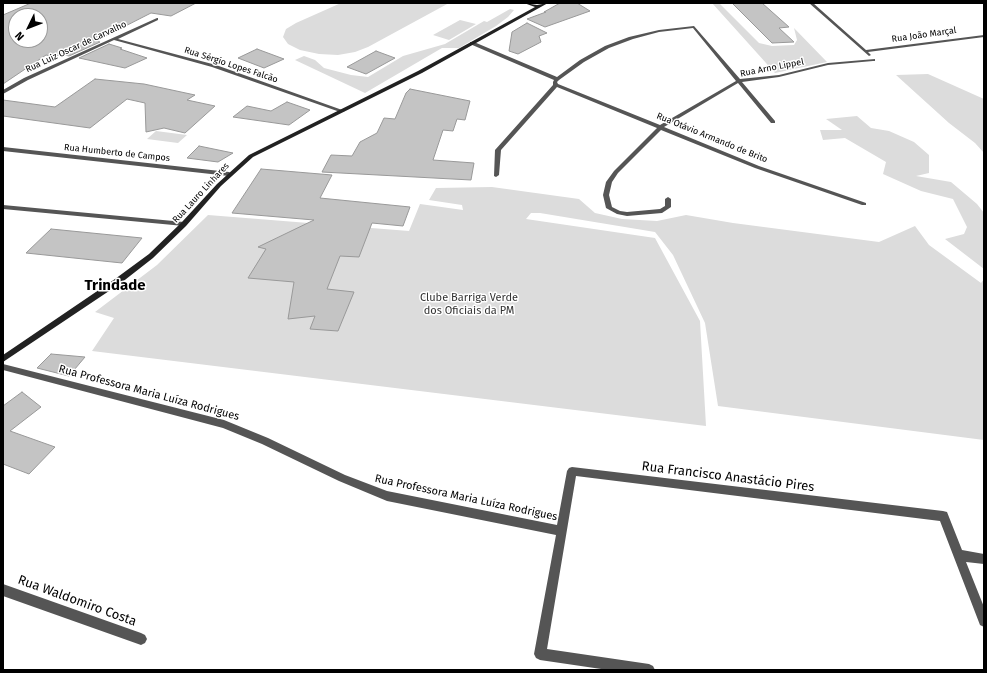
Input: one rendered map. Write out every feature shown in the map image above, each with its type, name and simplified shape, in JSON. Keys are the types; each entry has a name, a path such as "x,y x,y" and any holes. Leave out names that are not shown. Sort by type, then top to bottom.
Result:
{"main road":[{"name":"Rua Lauro Linhares","path":"513,20 526,3"},
{"path":"526,3 540,6"},
{"name":"Rua Lauro Linhares","path":"3,359 138,267 184,224 229,174 251,156 420,72 546,3"}],"street":[{"path":"811,3 866,51"},
{"name":"Rua Luiz Oscar de Carvalho","path":"3,92 26,79 157,19"},
{"path":"496,175 498,150 556,82 594,54 622,41 659,31 694,27 773,122"},
{"name":"Rua João Marçal","path":"866,51 984,36"},
{"name":"Rua Sérgio Lopes Falcão","path":"114,39 214,66 342,111"},
{"name":"Rua Otávio Armando de Brito","path":"472,43 556,82 757,167 864,204"},
{"name":"Rua Arno Lippel","path":"668,199 668,207 662,211 627,214 619,213 609,208 606,195 609,182 616,172 661,127 739,81 779,76 828,64 873,60 866,51"},
{"name":"Rua Humberto de Campos","path":"3,149 229,174"},
{"path":"3,207 184,224"},
{"name":"Rua Professora Maria Luíza Rodrigues","path":"3,367 224,424 264,441 348,481 387,496 561,531"},
{"name":"Rua Francisco Anastácio Pires","path":"561,531 572,471 943,516 958,556"},
{"path":"561,531 540,654 649,670"},
{"path":"984,559 958,556 984,621"},
{"name":"Rua Waldomiro Costa","path":"3,590 141,639"}],"green space":[{"path":"341,3 449,3 368,47 355,52 338,55 319,54 300,50 288,44 283,37 286,29 296,23"},
{"path":"712,3 719,3 759,43 772,46 794,45 797,40 794,28 827,62 775,73"},
{"path":"510,9 514,10 508,17 459,48 442,48 365,93 295,60 304,56 315,60 324,68 351,75 368,77 403,56 445,44 484,21 487,22"},
{"path":"460,20 476,24 449,40 433,35"},
{"path":"928,74 984,99 984,153 975,143 949,123 896,75"},
{"path":"857,116 871,128 889,131 914,142 929,155 929,173 916,176 951,182 977,204 984,213 984,269 945,239 964,234 967,227 953,199 921,191 883,174 886,162 845,138 823,140 820,130 842,130 826,119"},
{"path":"156,131 187,135 178,143 147,139"},
{"name":"Clube Barriga Verde dos Oficiais da PM","path":"492,187 579,199 595,213 622,219 657,221 686,215 733,223 879,242 915,226 929,245 981,283 984,279 984,440 718,406 705,323 673,255 655,232 540,213 531,213 526,219 655,238 700,321 706,426 92,351 114,318 95,312 157,265 208,215 409,231 420,204 463,210 462,205 429,200 436,188"}],"building":[{"path":"31,3 196,3 171,16 151,13 96,41 100,42 69,56 60,54 55,57 46,55 3,84 3,15 8,13 8,48 48,48 48,8 19,8"},
{"path":"560,3 577,3 590,11 545,27 527,19 546,12 544,12"},
{"path":"732,3 762,3 789,27 779,28 794,42 772,43"},
{"path":"527,23 547,33 539,36 541,42 518,54 509,51 512,32"},
{"path":"109,44 147,58 125,68 79,58"},
{"path":"257,49 284,59 264,68 238,58"},
{"path":"376,51 395,58 366,74 347,67"},
{"path":"95,79 144,84 195,95 187,100 215,106 185,133 164,128 146,132 145,103 127,99 90,128 3,116 3,100 55,107"},
{"path":"410,89 470,101 465,120 457,119 453,131 443,130 433,160 474,163 471,180 322,172 331,155 352,156 360,142 377,133 384,118 395,119 406,93"},
{"path":"287,102 310,110 289,125 233,117 247,106 271,111"},
{"path":"199,146 233,153 218,162 187,158"},
{"path":"261,169 332,175 320,198 410,207 403,226 372,223 359,257 340,256 327,289 354,292 338,331 310,329 315,316 288,319 294,282 248,278 266,249 258,247 314,220 232,213"},
{"path":"51,229 142,238 122,263 26,253"},
{"path":"51,354 85,357 69,376 37,368"},
{"path":"22,392 41,407 10,431 55,447 29,474 3,464 3,406"}],"district":[{"name":"Trindade","path":"115,286"}]}
